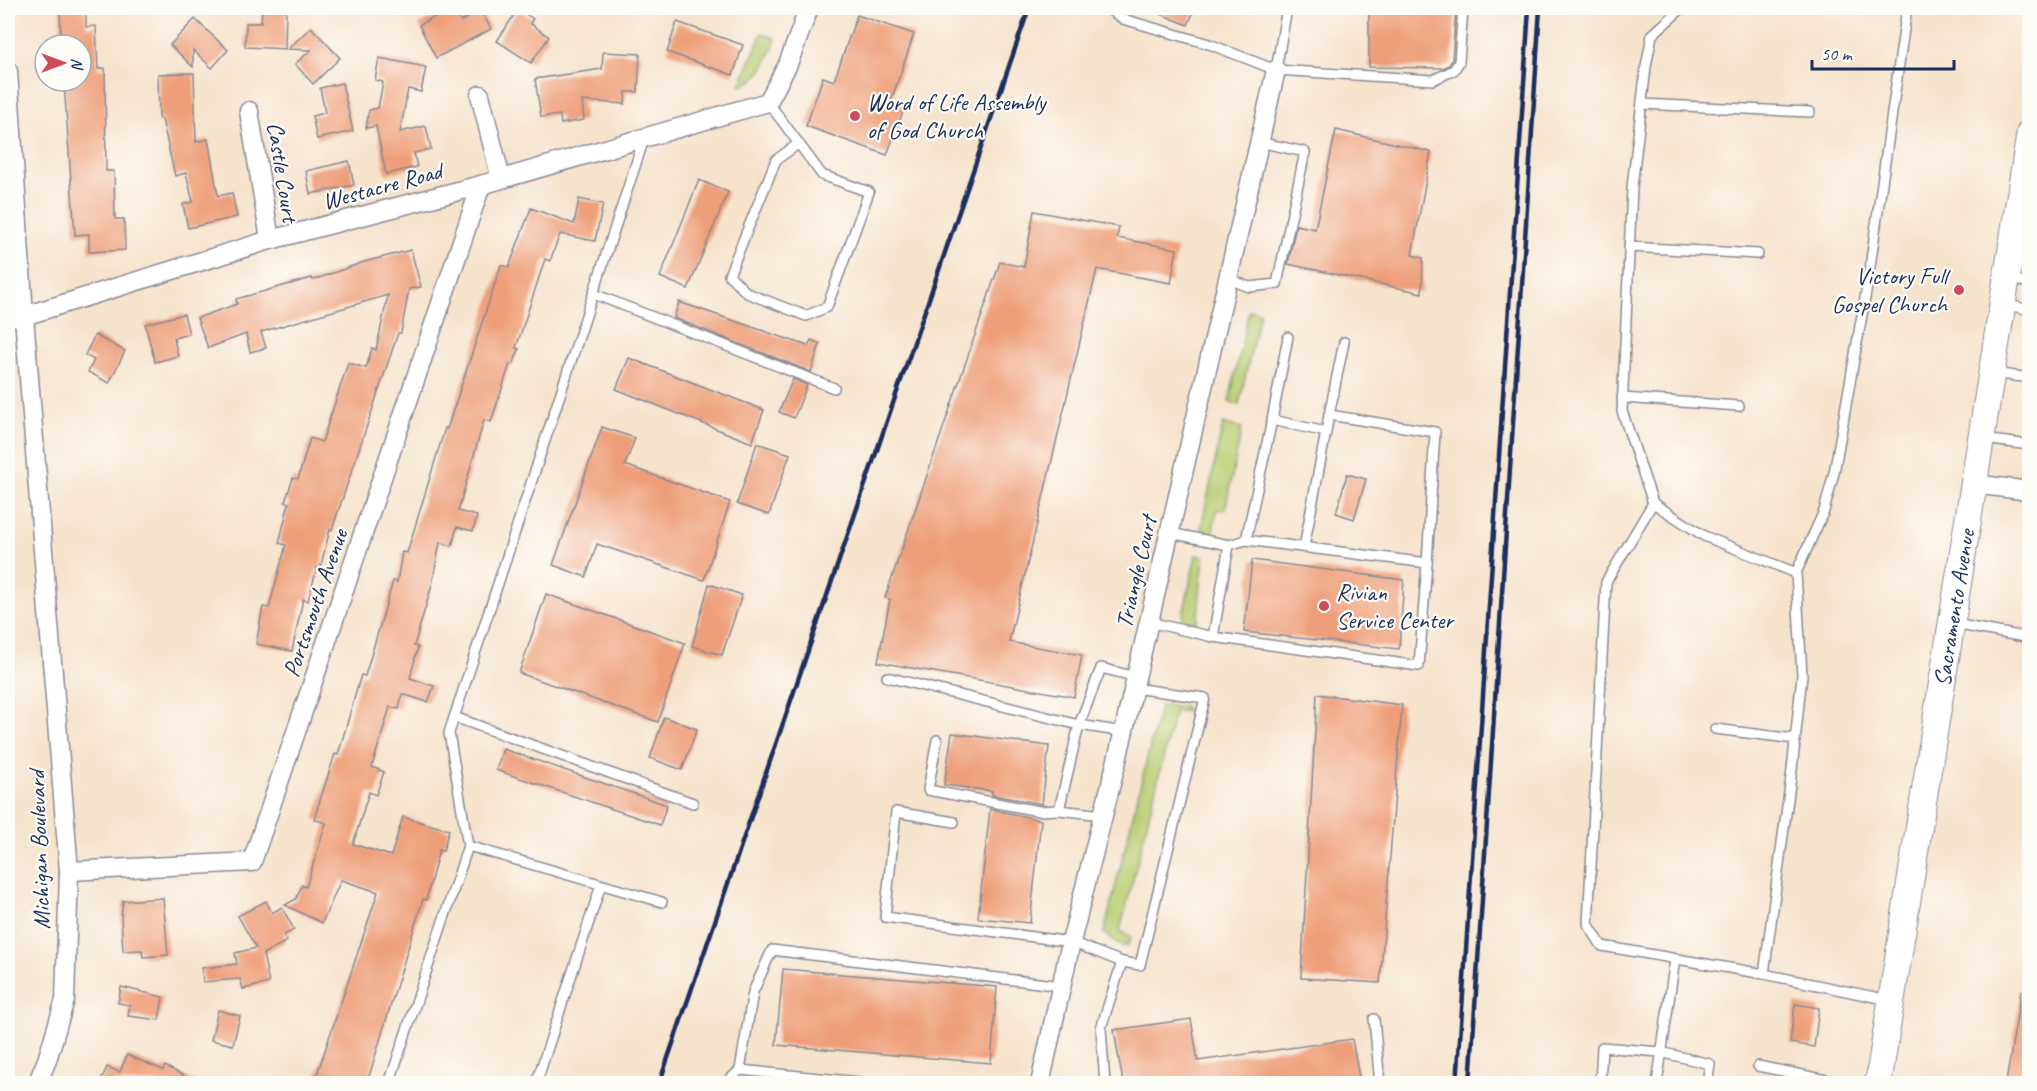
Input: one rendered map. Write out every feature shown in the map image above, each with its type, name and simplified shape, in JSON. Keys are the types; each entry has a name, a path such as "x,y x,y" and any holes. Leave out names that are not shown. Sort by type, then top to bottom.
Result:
{"main road":[{"name":"Sacramento Avenue","path":"1878,1083 1991,372 2012,288 2030,132"}],"street":[{"path":"768,102 788,64 809,8"},
{"name":"Triangle Court","path":"1040,1083 1071,942 1124,732 1276,70"},
{"name":"Michigan Boulevard","path":"8,71 16,317 69,871 65,1000 47,1060 37,1083"},
{"path":"480,95 501,180"},
{"name":"Westacre Road","path":"16,317 270,240 501,180 768,102"},
{"name":"Castle Court","path":"249,111 270,240"},
{"name":"Portsmouth Avenue","path":"69,871 252,862 481,185"},
{"path":"1973,484 2030,490"}],"lane":[{"path":"1107,8 1123,19 1209,44 1276,70 1433,80 1454,70 1459,62 1463,8"},
{"path":"1276,70 1287,8"},
{"path":"1682,8 1652,35 1632,187 1622,411 1653,503 1704,536 1796,573"},
{"path":"1764,974 1802,675 1796,573 1824,511 1834,472 1868,281 1907,8"},
{"path":"768,102 822,175 869,192 827,307 806,315 747,293 729,275 776,160 798,144"},
{"path":"1642,104 1810,112"},
{"path":"389,1083 468,846 449,733 644,139"},
{"path":"1228,279 1249,287 1277,284 1305,152 1259,142"},
{"path":"1629,248 1758,254"},
{"path":"2012,288 2030,310"},
{"path":"594,294 834,388"},
{"path":"1246,540 1288,337"},
{"path":"1304,547 1344,342"},
{"path":"1991,372 2030,378"},
{"path":"1622,398 1739,406"},
{"path":"1149,622 1213,637 1419,666 1435,432 1329,415"},
{"path":"1272,420 1326,432"},
{"path":"1981,439 2030,445"},
{"path":"1653,503 1606,582 1588,924 1602,946 1764,974 1891,1001"},
{"path":"1170,533 1228,545 1246,540 1427,562"},
{"path":"1213,637 1228,545"},
{"path":"1951,623 2030,638"},
{"path":"954,822 896,812 885,918 1071,942 1122,962 1140,965 1205,698 1135,683 1101,668 1078,724 1059,810"},
{"path":"887,677 1078,724 1124,732"},
{"path":"454,717 693,803"},
{"path":"1715,729 1795,739"},
{"path":"937,740 928,790 1040,811 1059,810 1103,815"},
{"path":"468,846 662,902"},
{"path":"536,1083 601,885"},
{"path":"725,1083 740,1070 753,992 772,950 1062,986"},
{"path":"1657,1083 1675,959"},
{"path":"1105,1083 1101,1028 1122,962"},
{"path":"1374,1019 1380,1083"},
{"path":"1600,1083 1602,1047 1660,1052 1710,1064 1707,1083"},
{"path":"1758,1066 1828,1082 1847,1083"},
{"path":"740,1070 879,1083"},
{"path":"1788,1083 1790,1072"}],"green space":[{"path":"762,33 776,39 770,54 764,67 754,79 740,86"},
{"path":"1249,310 1260,312 1239,405 1229,402"},
{"path":"1223,424 1242,428 1225,510 1217,509 1212,535 1200,533"},
{"path":"1196,555 1204,557 1197,623 1182,620"},
{"path":"1160,706 1184,706 1187,711 1175,711 1120,931 1131,937 1128,946 1122,946 1104,933"}],"building":[{"path":"60,8 86,8 86,27 96,26 98,69 105,68 106,171 114,171 115,219 124,219 125,250 89,252 89,234 75,235 65,93 93,93 93,33 61,33"},
{"path":"451,8 461,21 481,11 491,29 436,58 419,25"},
{"path":"1146,8 1195,8 1188,25"},
{"path":"1369,8 1456,8 1452,60 1449,65 1443,68 1369,67"},
{"path":"262,9 286,10 285,49 245,47 246,23 261,23"},
{"path":"518,9 533,19 530,23 549,37 531,63 497,41"},
{"path":"857,15 914,34 891,101 905,106 887,155 806,126 823,77 834,81"},
{"path":"195,19 228,50 212,68 193,50 193,67 170,45"},
{"path":"677,22 743,45 733,75 667,52"},
{"path":"311,27 340,58 313,84 295,64 311,50 288,49"},
{"path":"603,52 640,54 638,92 626,92 625,104 582,101 584,120 561,124 560,115 541,117 535,79 602,69"},
{"path":"379,58 426,67 421,92 408,89 400,132 426,126 431,149 414,153 417,167 386,174 376,126 366,128 369,110 378,108 383,82 375,80"},
{"path":"194,73 196,142 208,139 218,196 232,193 237,217 188,228 183,204 193,202 186,173 175,176 162,119 159,119 158,74"},
{"path":"342,83 353,131 317,139 312,116 325,113 320,88"},
{"path":"1336,130 1431,152 1412,255 1423,258 1422,293 1288,264 1296,225 1315,229"},
{"path":"349,161 354,185 310,194 306,171"},
{"path":"699,180 728,192 688,289 660,277"},
{"path":"579,199 603,204 595,241 560,234 550,261 545,259 516,348 519,349 513,365 510,364 491,422 484,420 458,511 477,516 473,531 457,527 452,546 440,542 432,585 414,646 418,647 410,678 434,686 428,702 402,694 399,709 390,707 372,767 384,772 376,795 369,792 353,844 391,856 403,817 449,830 443,851 439,850 426,900 423,899 367,1083 335,1083 316,1077 378,892 341,880 322,923 285,905 296,899 302,885 306,887 326,823 314,819 335,754 338,755 361,675 365,676 393,581 397,582 402,552 407,553 445,428 447,429 501,265 509,267 531,208 574,224"},
{"path":"1034,211 1119,227 1117,238 1177,249 1171,283 1097,269 1009,642 1082,655 1074,697 878,662 890,599 885,598 1000,262 1024,267"},
{"path":"411,250 421,287 409,289 401,333 398,333 332,530 330,529 320,569 317,568 308,601 303,599 292,651 256,644 263,607 269,608 286,545 279,543 289,503 285,502 293,478 298,479 310,438 322,442 348,363 366,368 372,348 376,350 388,295 261,332 266,348 250,352 246,334 208,348 197,318 237,304 236,299 312,278 313,280 364,262"},
{"path":"679,302 808,346 811,340 820,344 811,372 674,318"},
{"path":"184,314 189,334 174,338 178,356 155,362 145,324"},
{"path":"95,335 125,351 109,383 88,372 94,360 85,355"},
{"path":"629,358 764,410 752,443 616,389"},
{"path":"793,379 807,385 794,418 779,412"},
{"path":"602,427 635,438 625,465 730,502 704,580 597,544 586,577 553,565"},
{"path":"757,443 790,454 769,515 737,504"},
{"path":"1347,474 1366,479 1354,519 1336,513"},
{"name":"Rivian Service Center","path":"1252,560 1404,580 1399,649 1244,632"},
{"path":"709,584 742,595 722,655 692,646"},
{"path":"546,594 685,643 658,722 519,673"},
{"path":"1317,694 1402,705 1380,983 1301,978"},
{"path":"664,717 697,729 682,770 650,758"},
{"path":"952,733 1049,746 1042,804 992,795 992,791 944,785"},
{"path":"503,749 667,805 660,825 496,770"},
{"path":"990,809 1041,820 1030,923 978,918"},
{"path":"163,898 168,955 143,957 142,950 123,951 121,918 123,901"},
{"path":"266,901 272,913 282,907 294,930 284,935 287,941 263,954 269,983 243,989 240,979 203,982 202,968 237,964 235,953 256,948 238,916"},
{"path":"783,969 997,987 991,1063 776,1045"},
{"path":"121,987 163,997 159,1020 128,1016 130,1005 118,1003"},
{"path":"2021,991 2030,991 2030,1083 2006,1083"},
{"path":"1795,1004 1819,1008 1814,1047 1790,1043"},
{"path":"218,1010 240,1016 233,1045 211,1040"},
{"path":"1191,1019 1198,1061 1352,1039 1360,1083 1123,1083 1114,1030"},
{"path":"127,1055 163,1070 165,1066 198,1083 100,1083 107,1067 120,1072"}],"railway":[{"path":"659,1084 1029,8"},
{"path":"1457,1084 1529,8"},
{"path":"1470,1084 1540,8"}],"place":[{"name":"Word of Life Assembly of God Church","path":"855,116"},
{"name":"Victory Full Gospel Church","path":"1959,290"},
{"name":"Rivian Service Center","path":"1324,606"}]}
